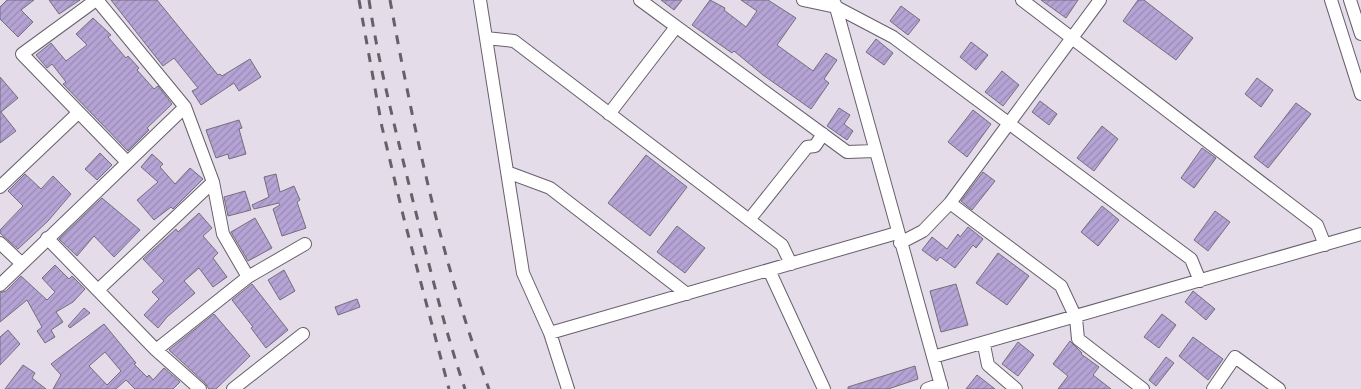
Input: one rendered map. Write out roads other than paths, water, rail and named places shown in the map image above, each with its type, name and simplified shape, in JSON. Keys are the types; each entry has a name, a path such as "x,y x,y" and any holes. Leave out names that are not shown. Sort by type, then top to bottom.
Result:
{"street":[{"path":"127,162 22,54 96,0 185,108 212,182 223,234 248,277"},
{"path":"480,0 523,273 550,333 568,389"},
{"path":"640,0 847,152 875,151"},
{"path":"803,0 835,4 893,37 1191,259 1200,281"},
{"path":"1022,0 1317,225 1325,245"},
{"path":"550,333 769,270 923,231 950,203 1100,0"},
{"path":"1331,0 1361,94"},
{"path":"1350,0 1361,34"},
{"path":"835,4 898,238 941,387 927,389"},
{"path":"610,114 676,26"},
{"path":"486,38 514,41 782,245 791,264"},
{"path":"0,285 185,108"},
{"path":"0,187 78,113"},
{"path":"749,220 808,147 815,146 823,134"},
{"path":"507,172 550,188 686,294"},
{"path":"99,289 212,182"},
{"path":"950,203 1061,286 1076,318 1078,340 1143,389"},
{"path":"933,357 984,345 1361,234"},
{"path":"47,238 99,289 156,350 200,389"},
{"path":"0,244 21,263"},
{"path":"156,350 248,277 305,244"},
{"path":"769,270 824,389"},
{"path":"233,389 303,334"},
{"path":"984,345 988,365 1016,389"},
{"path":"1213,389 1235,357 1279,389"}],"railway":[{"path":"359,0 382,127 449,389"},
{"path":"369,0 383,76 413,201 431,272 465,389"},
{"path":"390,0 419,148 443,246 472,342 489,389"}]}
